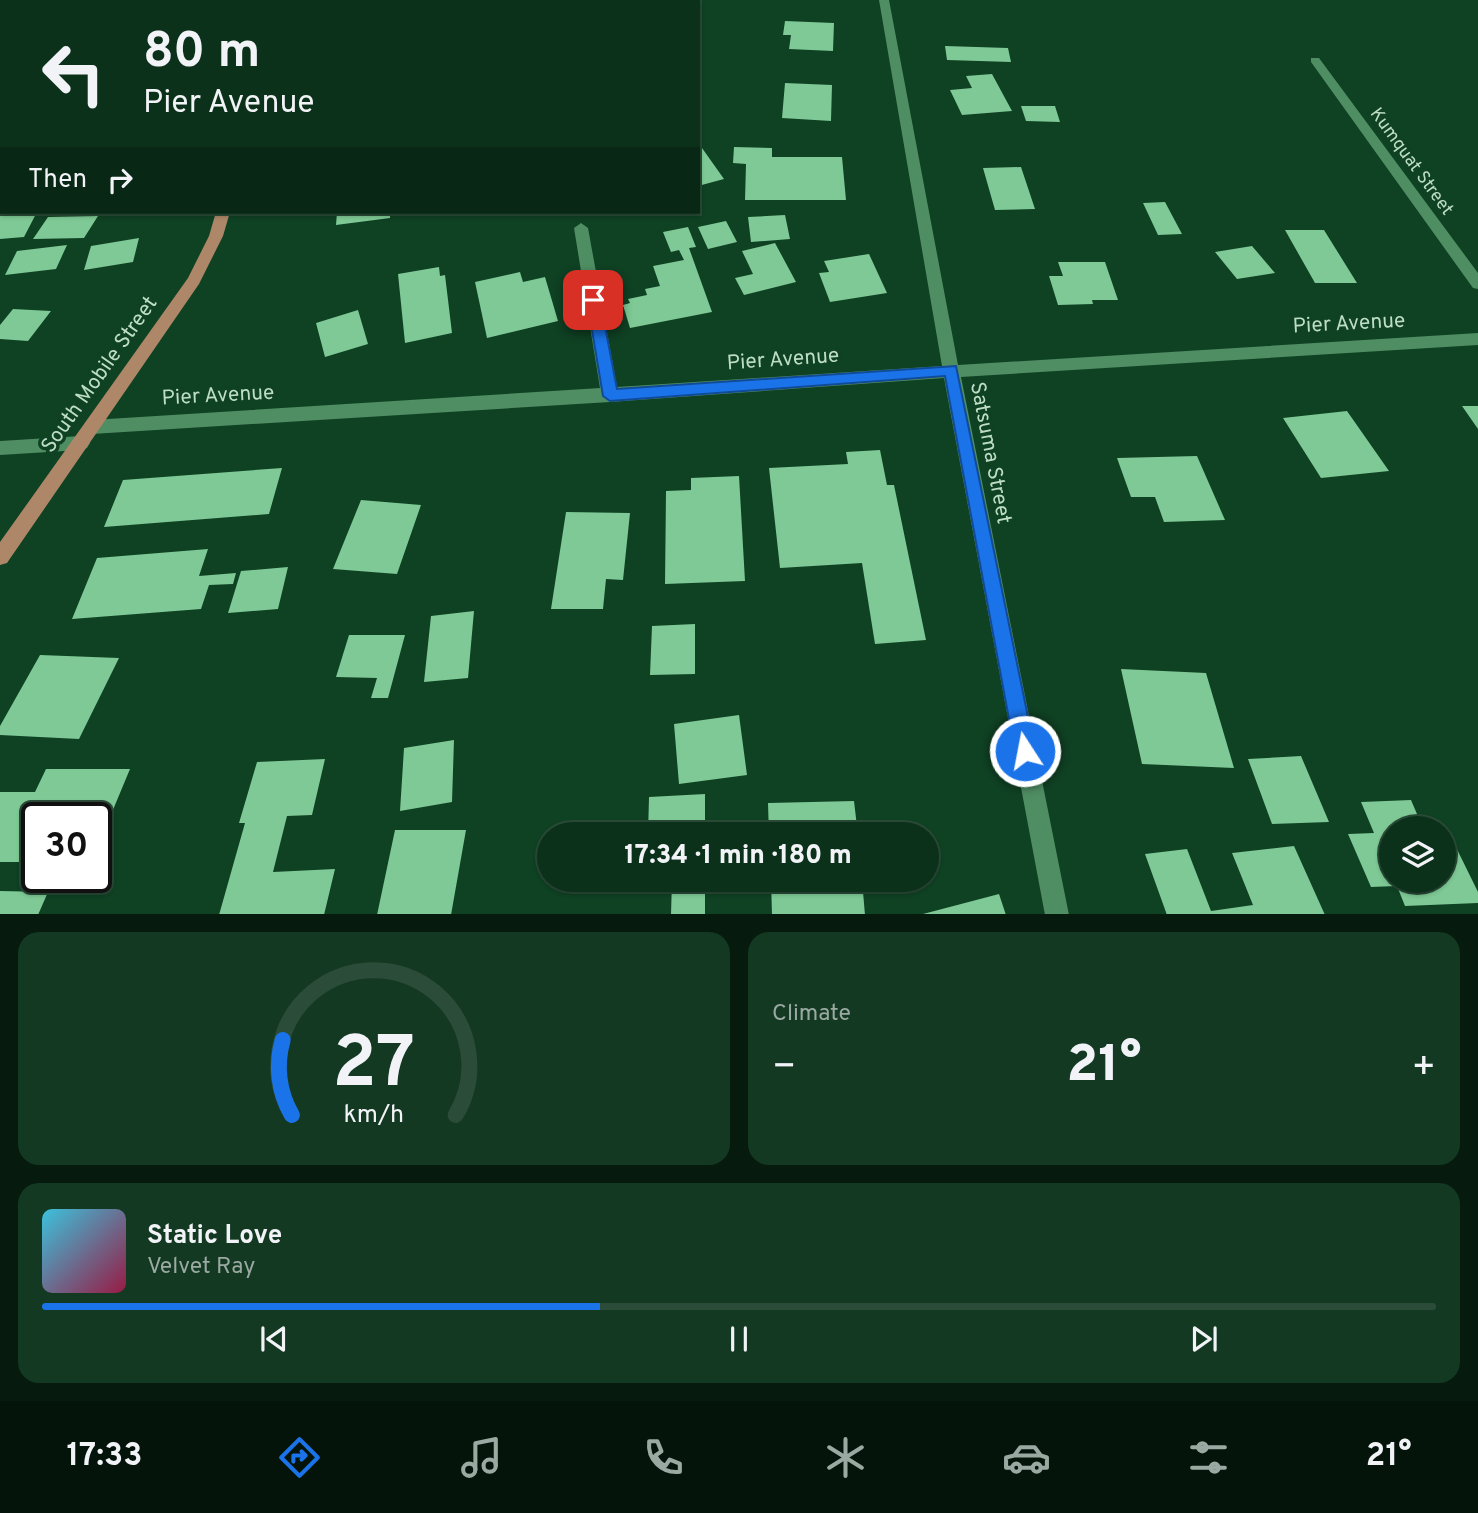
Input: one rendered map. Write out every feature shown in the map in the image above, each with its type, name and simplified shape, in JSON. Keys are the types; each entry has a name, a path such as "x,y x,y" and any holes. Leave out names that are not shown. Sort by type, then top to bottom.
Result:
{"main road":[{"name":"South Mobile Street","path":"0,557 194,280 216,236 222,214"}],"street":[{"name":"Satsuma Street","path":"884,0 951,370 1057,914"},
{"name":"Kumquat Street","path":"1315,60 1478,284"},
{"path":"581,228 610,396"},
{"name":"Pier Avenue","path":"92,427 610,396 951,370 1478,339"},
{"path":"0,448 81,443"}],"building":[{"path":"785,21 834,23 833,51 789,49 791,35 783,35"},
{"path":"945,46 1008,48 1011,62 947,60"},
{"path":"992,74 1012,111 962,115 950,90 972,88 966,76"},
{"path":"785,83 832,85 831,121 782,118"},
{"path":"1021,106 1055,106 1060,122 1026,121"},
{"path":"734,147 772,148 772,157 842,157 846,200 745,200 746,164 733,163"},
{"path":"702,148 724,179 700,185"},
{"path":"1021,167 1035,209 995,210 983,168"},
{"path":"1165,202 1182,234 1158,235 1143,203"},
{"path":"0,214 36,214 24,237 0,239"},
{"path":"337,214 390,214 390,218 336,225"},
{"path":"785,215 790,239 751,242 748,217"},
{"path":"98,216 84,238 33,239 48,217"},
{"path":"726,221 737,242 708,249 698,227"},
{"path":"688,227 696,247 689,248 712,312 630,328 623,305 630,303 628,299 647,295 645,289 660,286 653,266 684,260 679,250 671,252 663,232"},
{"path":"1285,230 1324,230 1357,283 1315,283"},
{"path":"139,238 133,262 84,270 91,246"},
{"path":"775,243 796,282 744,295 735,278 753,274 742,251"},
{"path":"67,245 56,269 5,275 17,251"},
{"path":"1252,246 1275,273 1237,279 1215,252"},
{"path":"869,254 887,293 830,302 819,273 829,272 824,261"},
{"path":"1058,262 1105,262 1118,300 1092,300 1093,304 1058,305 1049,276 1063,276"},
{"path":"439,267 440,276 445,275 452,333 405,343 398,274"},
{"path":"520,272 523,282 545,277 558,321 487,338 475,282"},
{"path":"13,309 51,311 28,341 0,339 0,325"},
{"path":"358,310 368,344 325,357 316,323"},
{"path":"1462,406 1478,406 1478,429"},
{"path":"1347,411 1389,471 1321,478 1283,418"},
{"path":"880,450 887,485 894,485 926,640 875,644 862,563 780,568 769,468 848,464 846,452"},
{"path":"1197,456 1225,520 1164,522 1155,497 1131,497 1117,458"},
{"path":"282,468 269,514 104,527 123,480"},
{"path":"739,476 745,581 665,584 666,491 691,490 691,478"},
{"path":"361,500 421,505 397,574 333,569"},
{"path":"566,512 630,513 623,580 606,579 603,609 551,609"},
{"path":"208,549 199,576 236,573 233,584 209,585 201,609 72,619 97,558"},
{"path":"288,567 278,609 228,613 241,571"},
{"path":"474,611 468,678 424,682 431,616"},
{"path":"695,624 695,674 650,675 652,626"},
{"path":"349,635 405,635 388,698 371,698 377,678 336,677"},
{"path":"40,655 119,658 79,739 0,735 0,726"},
{"path":"1121,669 1206,673 1234,768 1142,764"},
{"path":"739,715 747,775 679,784 674,724"},
{"path":"454,740 452,802 400,811 404,748"},
{"path":"1301,756 1329,822 1272,824 1248,759"},
{"path":"325,759 312,815 287,816 273,872 335,869 324,914 219,914 245,823 239,823 257,762"},
{"path":"46,769 130,769 112,812 112,802 21,802 21,862 0,862 0,792 35,792"},
{"path":"705,794 705,822 648,822 649,797"},
{"path":"1411,800 1418,816 1379,816 1379,887 1371,887 1348,834 1374,833 1361,802"},
{"path":"854,801 856,822 769,822 768,803"},
{"path":"395,830 466,830 451,914 377,914"},
{"path":"1294,846 1325,914 1167,914 1145,854 1187,849 1211,911 1253,905 1232,853"},
{"path":"1456,847 1478,892 1478,903 1405,906 1400,893 1456,893"},
{"path":"0,891 48,893 38,914 0,914"},
{"path":"672,892 705,892 705,914 671,914"},
{"path":"771,892 863,892 865,914 772,914"},
{"path":"999,894 1006,914 923,914"}],"route":[{"path":"593,300 610,396 951,370 1025,751"}]}
